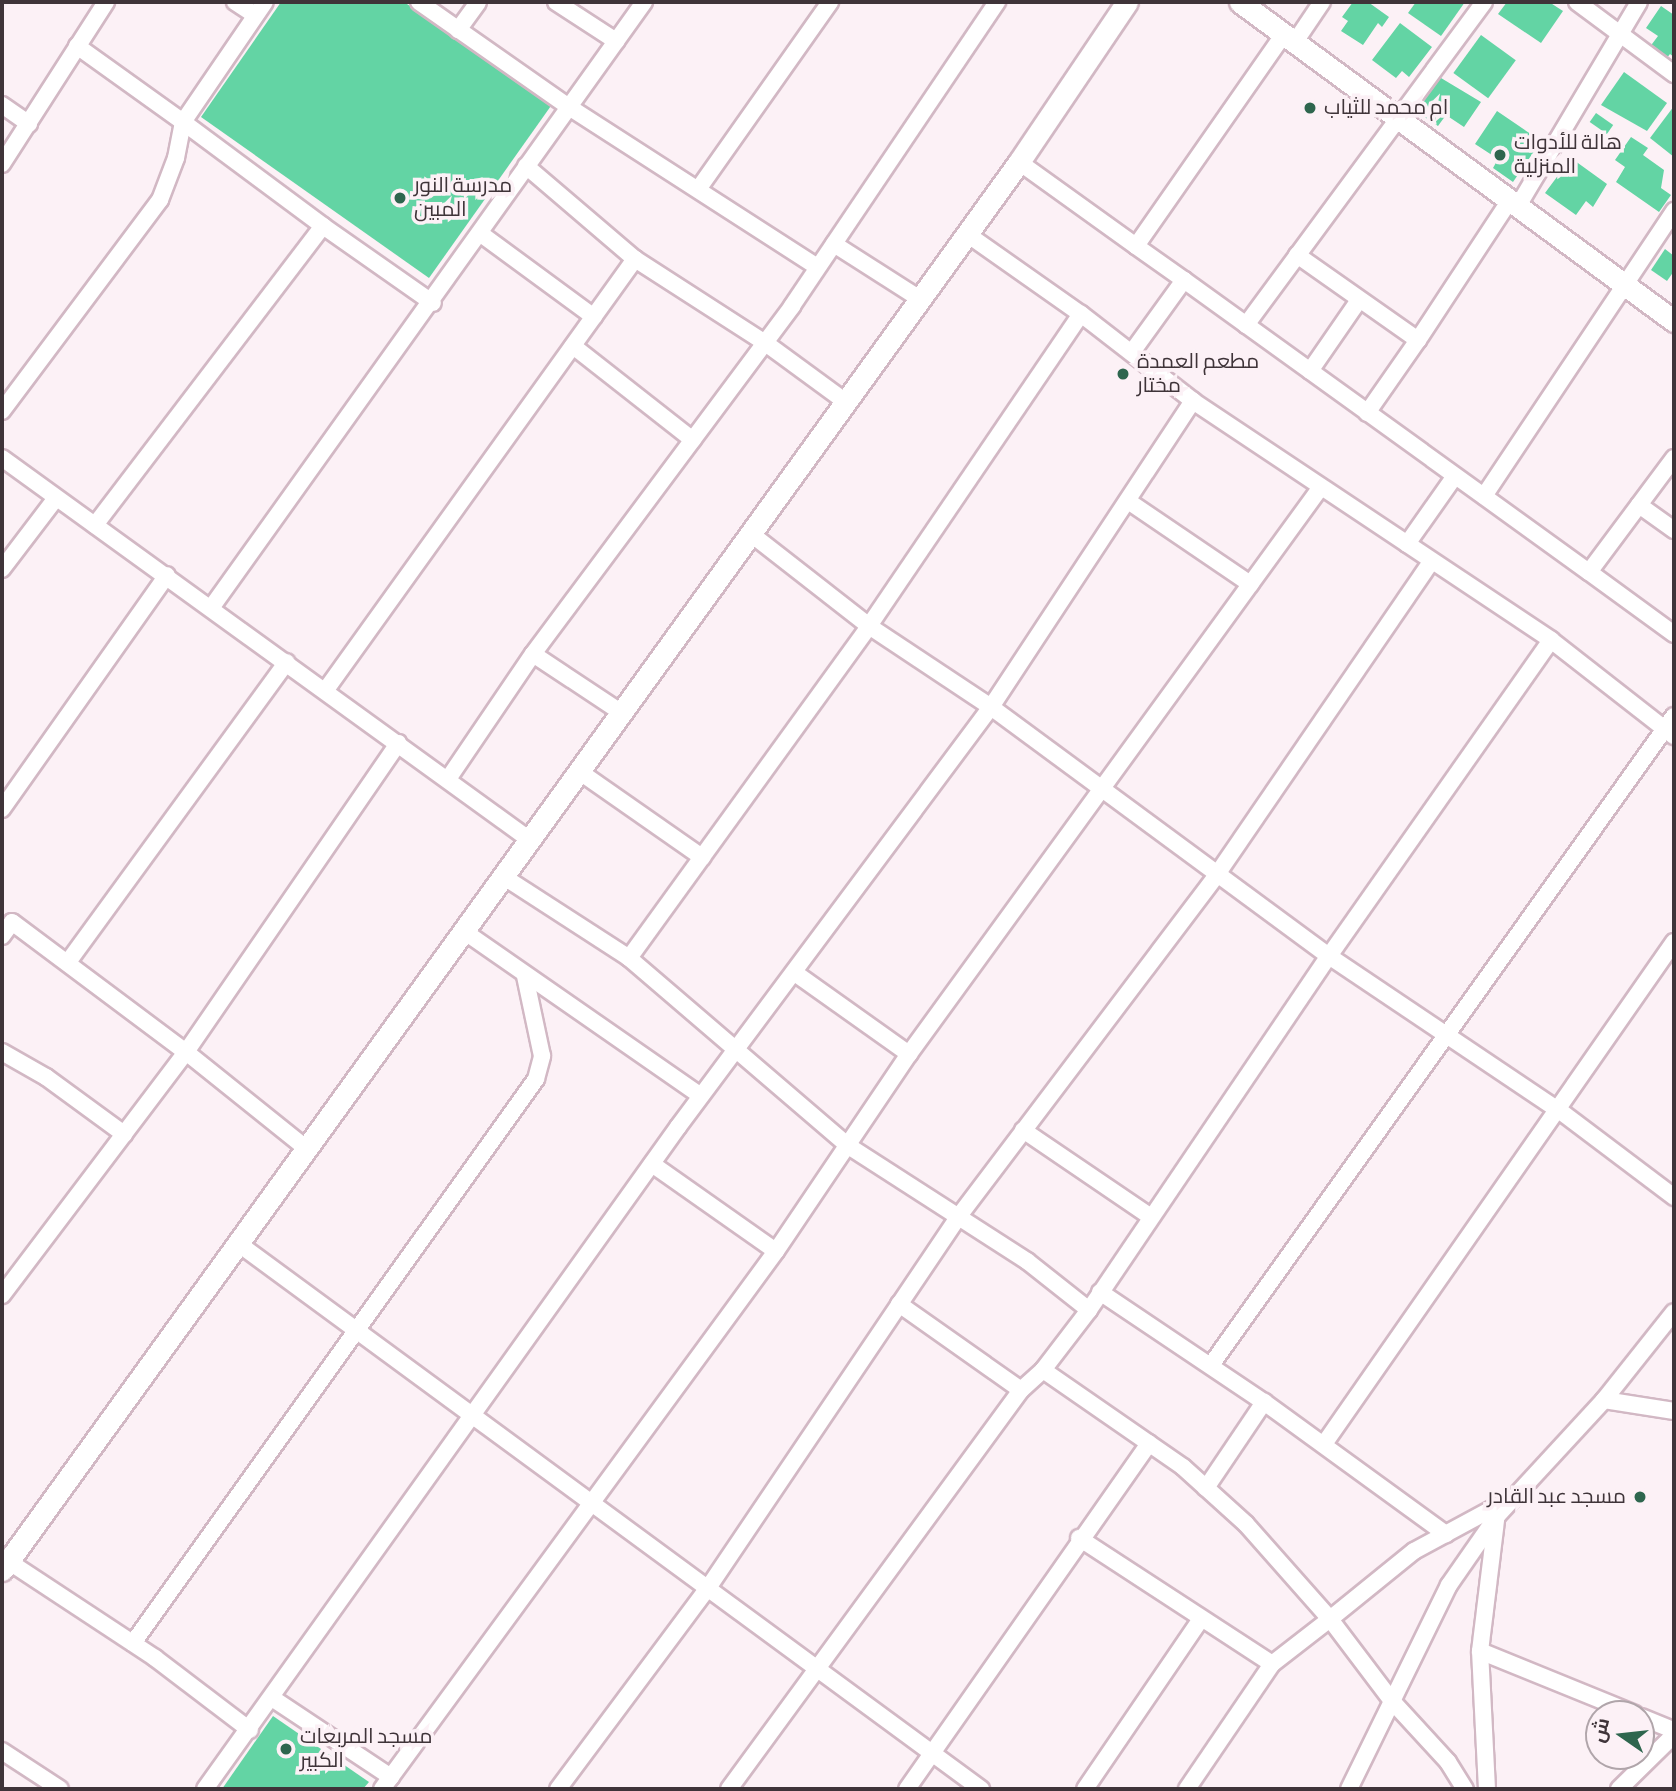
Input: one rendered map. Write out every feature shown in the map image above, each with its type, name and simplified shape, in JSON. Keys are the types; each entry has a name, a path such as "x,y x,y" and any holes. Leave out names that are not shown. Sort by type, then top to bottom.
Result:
{"street":[{"path":"2,411 160,200 176,158 183,122 260,8 235,2"},
{"path":"419,2 569,107 699,188 817,267"},
{"path":"458,30 478,2"},
{"path":"556,2 616,41"},
{"path":"211,608 433,303 526,166 644,2"},
{"path":"699,188 830,2"},
{"path":"449,779 533,654 693,440 834,244 997,2"},
{"path":"250,1730 133,1643 4,1563 239,1244 1019,162 1126,2"},
{"path":"1240,2 1674,321"},
{"path":"1136,246 1289,38 1322,2"},
{"path":"1246,325 1397,116 1484,2"},
{"path":"1577,2 1674,74"},
{"path":"1367,413 1514,203 1639,2"},
{"path":"2,164 103,3"},
{"path":"77,46 433,303"},
{"path":"2,105 29,124"},
{"path":"1019,162 1674,634"},
{"path":"526,166 635,259 764,342 846,402"},
{"path":"1484,496 1674,211"},
{"path":"95,525 323,226"},
{"path":"481,234 594,317"},
{"path":"967,234 1081,314 1192,401 1550,640 1671,727 1211,1365"},
{"path":"834,244 920,299"},
{"path":"1297,255 1418,340"},
{"path":"325,691 635,259"},
{"path":"1132,352 1184,280"},
{"path":"1310,371 1359,300"},
{"path":"629,958 869,626 1081,314"},
{"path":"573,346 693,440"},
{"path":"205,1789 250,1730 701,1096 991,708 1192,401"},
{"path":"2,458 530,840"},
{"path":"1589,572 1674,458"},
{"path":"1407,544 1455,476"},
{"path":"272,1699 387,1783 588,1504 776,1251 909,1054 1321,487"},
{"path":"2,569 56,498"},
{"path":"1128,501 1250,584"},
{"path":"1639,505 1674,530"},
{"path":"750,533 869,626 991,708 1329,956 1560,1111 1674,1196"},
{"path":"558,1789 708,1588 959,1216 1218,873 1432,561"},
{"path":"2,809 167,575"},
{"path":"729,1789 1021,1390 1043,1370 1089,1310 1329,956 1550,640"},
{"path":"533,654 622,713"},
{"path":"68,962 287,662"},
{"path":"2,1295 186,1052 398,743"},
{"path":"580,772 702,857"},
{"path":"503,877 629,958 847,1145 959,1216 1089,1310"},
{"path":"2,936 7,918 186,1052 307,1149"},
{"path":"465,932 701,1096"},
{"path":"1324,1444 1560,1111 1674,942"},
{"path":"795,973 909,1054"},
{"path":"133,1643 359,1332 536,1079 542,1056 526,976"},
{"path":"2,1052 46,1077 124,1134"},
{"path":"1023,1130 1151,1217"},
{"path":"652,1164 776,1251"},
{"path":"239,1244 474,1416 588,1504 708,1588 981,1789"},
{"path":"1100,1292 1264,1402 1446,1534"},
{"path":"899,1304 1021,1390"},
{"path":"1349,1789 1370,1754 1392,1701 1449,1585 1497,1516 1604,1400 1674,1311"},
{"path":"1043,1370 1149,1443 1246,1524 1330,1619 1392,1701 1429,1738 1465,1789"},
{"path":"1604,1400 1674,1411"},
{"path":"1206,1489 1264,1402"},
{"path":"907,1789 1079,1538 1149,1443"},
{"path":"1187,1789 1272,1664 1330,1619 1367,1585 1446,1534 1512,1498"},
{"path":"1487,1789 1480,1651 1497,1516"},
{"path":"1079,1538 1272,1664"},
{"path":"1085,1789 1201,1619"},
{"path":"1480,1651 1600,1700"},
{"path":"1619,1789 1674,1733 1655,1724"},
{"path":"2,1751 35,1783 60,1789"}],"building":[{"name":"مدرسة النور المبين","path":"281,2 404,2 553,103 429,278 201,117"},
{"path":"1353,2 1368,2 1389,17 1382,27 1378,23 1363,45 1341,31 1348,21 1342,17"},
{"path":"1416,2 1465,2 1441,36 1408,13"},
{"path":"1507,2 1549,2 1563,11 1541,43 1498,14"},
{"path":"1661,6 1674,15 1674,57 1670,54 1666,59 1649,48 1658,36 1646,28"},
{"path":"1400,23 1432,47 1409,77 1402,71 1396,78 1372,60"},
{"path":"1481,35 1516,60 1488,98 1453,73"},
{"path":"1624,72 1667,103 1647,131 1601,105"},
{"path":"1436,75 1481,102 1464,127 1446,115 1438,126 1413,109"},
{"path":"1674,106 1674,157 1650,138"},
{"path":"1497,111 1541,141 1513,182 1493,168 1498,159 1475,144"},
{"path":"1596,113 1613,125 1607,134 1590,122"},
{"path":"1631,137 1648,148 1643,155 1664,170 1661,188 1671,195 1659,212 1616,182 1625,167 1615,160"},
{"path":"1571,158 1607,184 1593,207 1586,201 1576,215 1545,193"},
{"path":"1665,249 1674,256 1674,271 1667,281 1651,270"},
{"name":"مسجد المربعات الكبير","path":"273,1716 369,1782 363,1789 222,1789"}],"place":[{"name":"ام محمد للثياب","path":"1310,108"},
{"name":"هالة للأدوات المنزلية","path":"1500,155"},
{"name":"مدرسة النور المبين","path":"400,198"},
{"name":"مطعم العمدة مختار","path":"1123,374"},
{"name":"مسجد عبد القادر","path":"1640,1497"},
{"name":"مسجد المربعات الكبير","path":"286,1749"}]}
